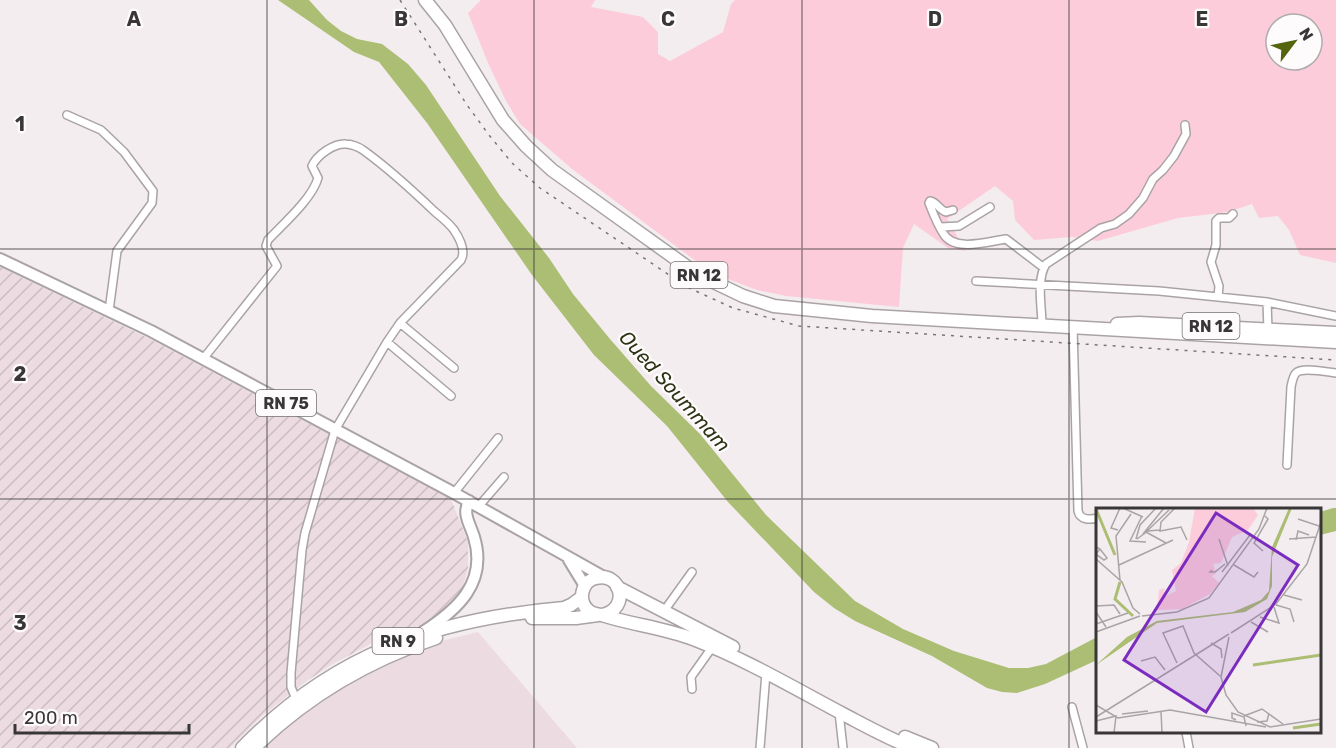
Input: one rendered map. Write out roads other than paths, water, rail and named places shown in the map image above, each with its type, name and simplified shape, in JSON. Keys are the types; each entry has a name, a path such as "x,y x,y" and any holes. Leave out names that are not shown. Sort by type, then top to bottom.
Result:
{"highway":[{"name":"RN 12","path":"425,0 445,25 503,120 552,170 713,283 753,300 790,309 872,316 1336,342"},
{"name":"RN 12","path":"1080,326 1139,323 1336,333"},
{"path":"618,586 620,597 616,608 600,615 588,610 583,591 593,578 604,577 896,733 932,748"},
{"name":"RN 9","path":"242,748 296,699 335,672 384,647 420,634 510,613 564,608 571,605 583,591"},
{"name":"RN 9","path":"254,748 326,689 394,653 437,637 502,621 600,615 669,631 713,646 889,738 913,748"}],"main road":[{"name":"RN 75","path":"0,259 203,359 454,493 604,577"},
{"path":"420,634 449,614 468,594 471,587 477,559 475,540 466,515 474,504"},
{"name":"RN 75","path":"566,557 576,569 583,591"}],"street":[{"path":"67,115 101,130 124,152 153,191 152,203 117,251 109,311"},
{"path":"1042,325 1041,286 1044,268 1065,250 1101,228 1115,224 1129,214 1143,198 1153,179 1174,156 1186,134 1185,125"},
{"path":"203,359 277,266 266,246 268,240 301,204 316,183 318,178 312,166 314,162 339,144 361,149 454,230 463,246 464,254 461,260 400,323 335,430 304,533 291,673 291,687 296,699"},
{"path":"953,210 942,211 934,202 929,202 944,236 964,245 1006,239 1044,268"},
{"path":"941,227 959,226 990,207"},
{"path":"1218,297 1219,285 1211,262 1216,244 1216,221 1219,218 1229,218 1233,214"},
{"path":"976,281 1159,291 1267,302 1336,316"},
{"path":"1267,302 1268,330"},
{"path":"400,323 454,368"},
{"path":"1080,326 1078,511 1080,517 1096,518"},
{"path":"387,342 451,396"},
{"path":"1287,465 1291,387 1294,376 1297,371 1304,370 1336,373"},
{"path":"454,493 498,438"},
{"path":"474,504 504,477"},
{"path":"664,611 692,572"},
{"path":"692,690 691,677 713,646"},
{"path":"760,748 766,673"},
{"path":"1072,707 1083,748"},
{"path":"839,712 843,748"},
{"path":"1186,733 1189,748"}],"railway":[{"path":"400,0 467,105 512,163 540,188 687,287 733,308 799,326 1336,360"}],"water label":[{"name":"Oued Soummam","path":"675,391"}]}
